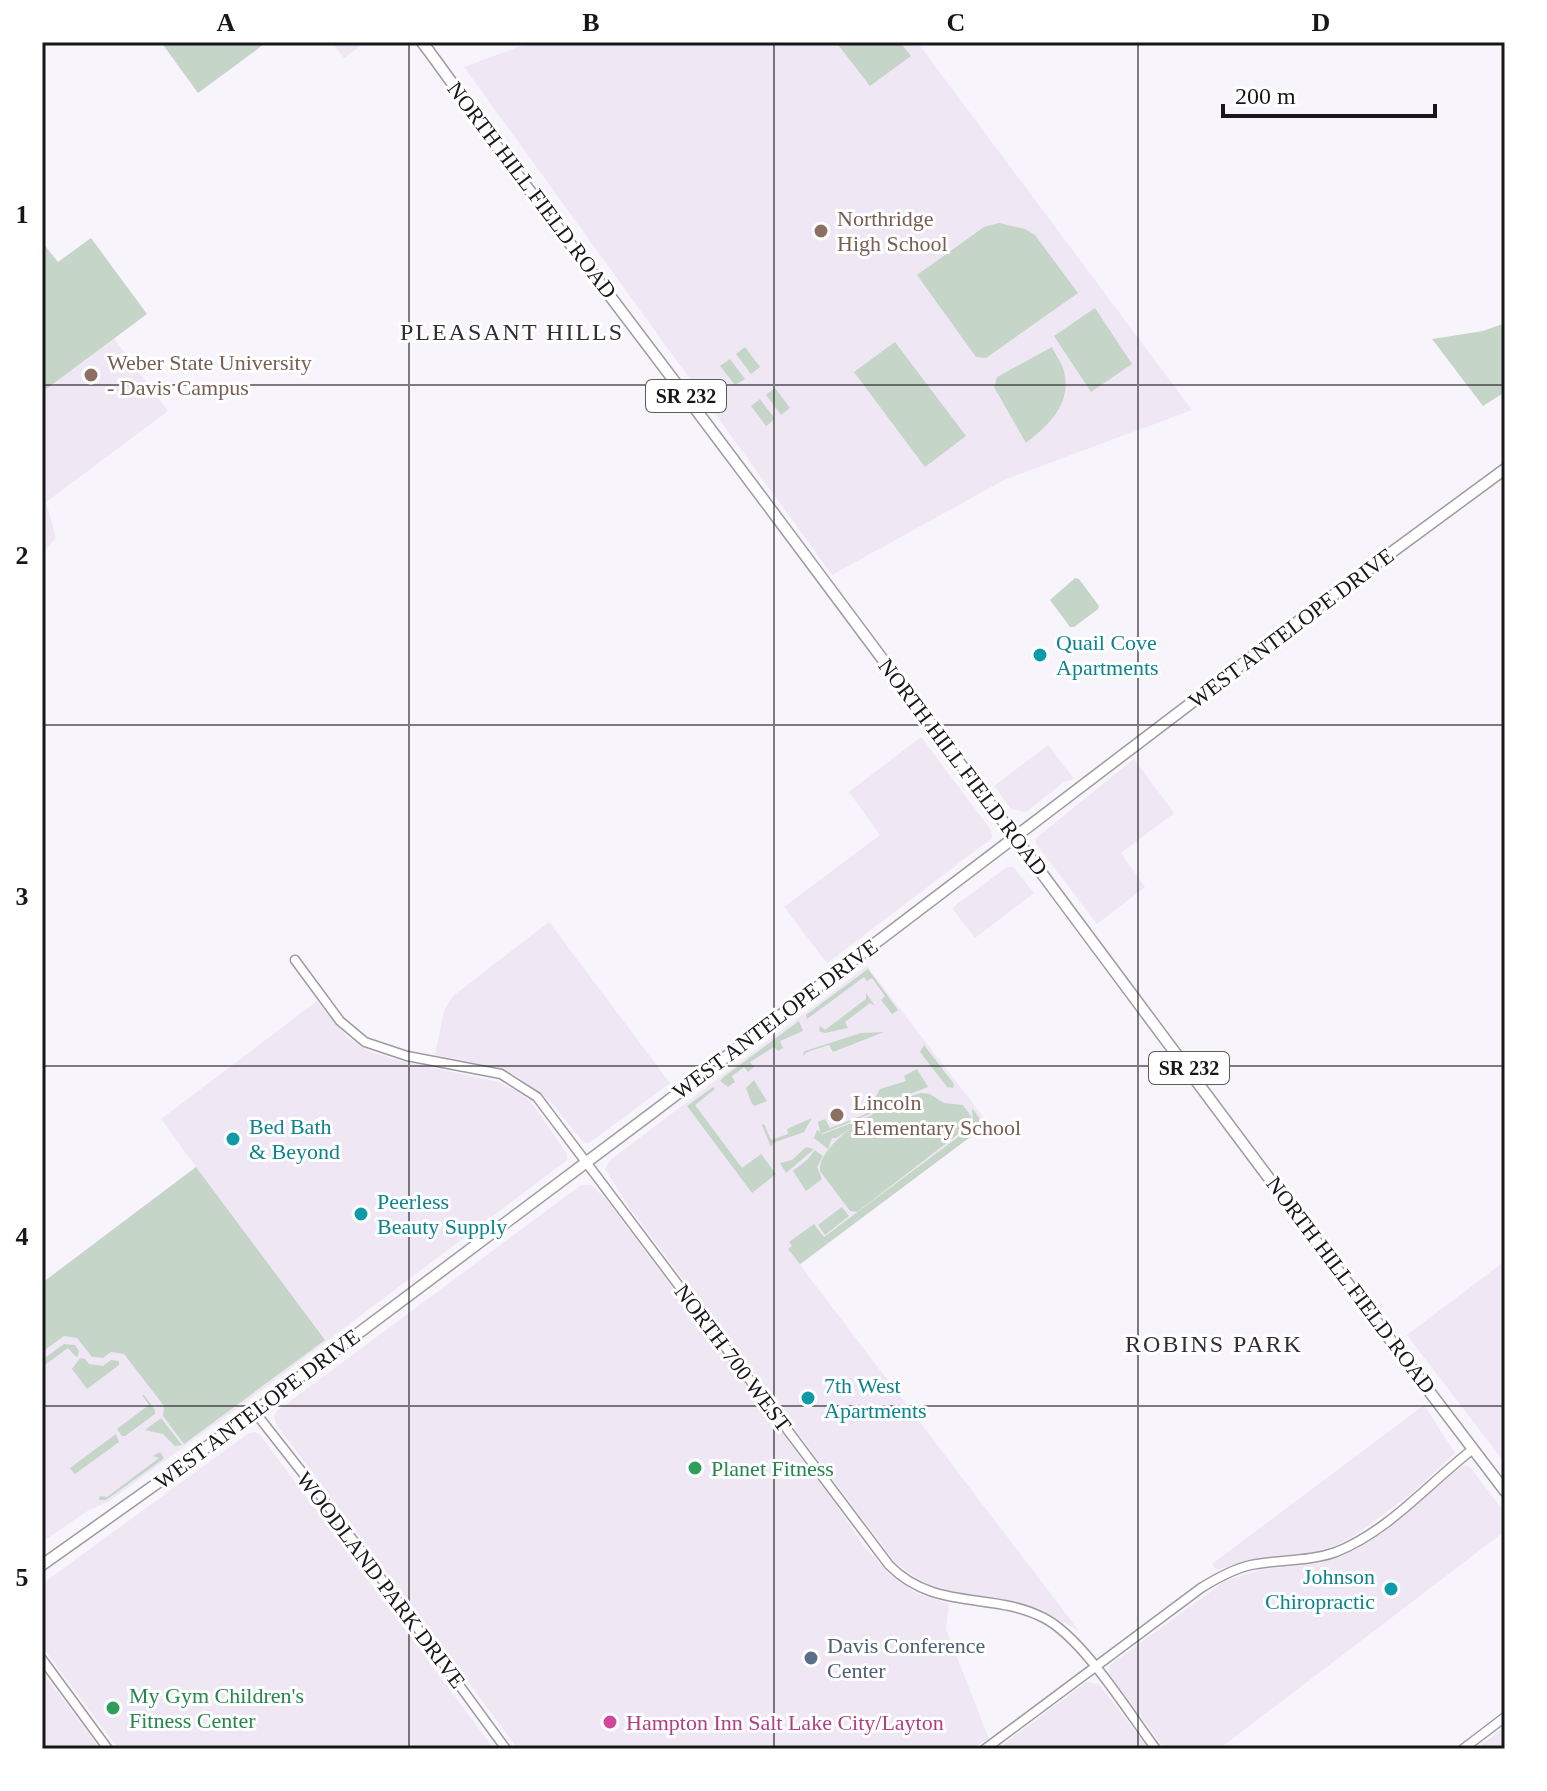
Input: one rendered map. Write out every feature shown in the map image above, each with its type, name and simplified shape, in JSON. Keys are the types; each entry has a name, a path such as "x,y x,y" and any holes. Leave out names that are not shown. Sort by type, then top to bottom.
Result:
{"main road":[{"name":"NORTH HILL FIELD ROAD","path":"422,42 1505,1491"},
{"name":"WEST ANTELOPE DRIVE","path":"42,1565 254,1411 1505,469"}],"street":[{"name":"NORTH 700 WEST","path":"295,960 340,1021 352,1033 376,1047 501,1074 537,1097 889,1565 909,1582 936,1595 1015,1608 1040,1616 1073,1640 1156,1749"},
{"name":"WOODLAND PARK DRIVE","path":"254,1411 320,1495 506,1749"},
{"path":"985,1749 1219,1577 1250,1565 1312,1559 1346,1547 1410,1503 1473,1449"},
{"path":"42,1659 108,1749"},
{"path":"1463,1749 1505,1717"}],"shaded area":[{"path":"332,42 366,42 344,58"},
{"name":"Northridge High School","path":"532,42 917,42 1192,410 1004,480 832,575 464,67"},
{"name":"Weber State University - Davis Campus","path":"42,242 168,411 46,502 56,538 42,553"},
{"path":"921,737 991,830 992,838 827,963 784,907 880,835 849,792"},
{"path":"1048,745 1074,779 1064,782 1026,812 1011,809 994,786"},
{"path":"1134,759 1174,813 1121,853 1145,887 1097,924 1035,839"},
{"path":"1007,867 1013,867 1034,893 975,938 952,908"},
{"path":"549,922 670,1083 589,1143 583,1142 550,1101 517,1076 495,1067 435,1055 444,1011 453,996"},
{"path":"867,966 988,1123 800,1265 1079,1631 1039,1608 944,1590 919,1580 895,1562 628,1206 605,1169 609,1161"},
{"path":"317,1001 346,1036 369,1051 396,1060 495,1081 515,1090 531,1102 567,1154 567,1160 258,1393 108,1502 89,1510 42,1542 42,1283 196,1167 161,1119"},
{"path":"581,1185 591,1185 605,1198 835,1503 863,1545 889,1574 916,1593 949,1604 946,1629 989,1739 970,1749 518,1749 276,1424 274,1416 277,1411"},
{"path":"1505,1261 1505,1463 1407,1335"},
{"path":"1424,1405 1455,1453 1413,1492 1361,1531 1337,1545 1312,1552 1255,1558 1217,1570 1212,1564"},
{"path":"255,1432 494,1749 119,1749 99,1723 42,1646 42,1584 249,1433"},
{"path":"1463,1465 1470,1467 1505,1513 1505,1531 1219,1749 1165,1749 1109,1674 1110,1665 1225,1581 1260,1570 1321,1563 1357,1549 1414,1507"},
{"path":"42,1671 44,1674 100,1749 42,1749"},
{"path":"1087,1682 1099,1684 1149,1749 997,1749"},
{"path":"1505,1727 1505,1749 1476,1749"}],"green space":[{"path":"161,42 267,42 198,93"},
{"path":"836,42 900,42 911,56 870,86"},
{"path":"999,223 1025,229 1035,235 1078,293 986,358 976,357 917,275 984,227"},
{"path":"91,238 147,314 42,392 42,242 58,262"},
{"path":"1095,308 1132,364 1091,392 1054,336"},
{"path":"1505,323 1505,392 1483,406 1432,339 1483,331"},
{"path":"895,342 966,436 925,467 854,372"},
{"path":"745,347 760,367 751,374 736,354"},
{"path":"1052,347 1064,371 1065,394 1057,413 1026,443 994,387 997,377"},
{"path":"730,359 745,379 735,385 720,366"},
{"path":"775,388 790,408 781,415 766,395"},
{"path":"760,399 775,419 766,426 751,406"},
{"path":"1075,578 1099,606 1070,627 1050,600"},
{"path":"868,969 898,1010 892,1014 881,1000 885,996 872,978 867,981 864,977 807,1019 806,1015"},
{"path":"866,993 875,1006 870,1003 845,1022 848,1028 825,1033 819,1031 820,1026 825,1030 866,999"},
{"path":"799,1021 803,1031 780,1041 783,1048 778,1051 774,1047 750,1062 754,1067 748,1072 744,1067 732,1076 735,1082 728,1087 720,1081 725,1076"},
{"path":"884,1032 833,1052 829,1045 803,1056 805,1051 861,1033"},
{"path":"924,1045 954,1084 953,1088 947,1087 920,1052"},
{"path":"917,1069 928,1087 899,1098 872,1114 875,1107 873,1102 880,1089 906,1081 904,1076"},
{"path":"754,1080 767,1101 755,1106 746,1088"},
{"path":"713,1087 715,1089 695,1105 742,1168 761,1154 776,1174 752,1193 687,1106"},
{"path":"921,1093 930,1094 944,1103 963,1105 971,1116 970,1125 857,1212 850,1211 820,1171 823,1159 831,1146 859,1123 876,1112"},
{"path":"869,1101 873,1106 870,1114 820,1132 818,1122 825,1119 830,1128 866,1114 863,1103"},
{"path":"972,1108 985,1126 800,1264 788,1249 792,1246 789,1242 814,1224 824,1237 969,1129 973,1122"},
{"path":"870,1116 832,1138 828,1149 814,1138 817,1130 823,1134"},
{"path":"812,1118 804,1132 773,1143 771,1147 762,1125 771,1140 788,1134 787,1129"},
{"path":"806,1147 814,1149 786,1173 780,1163 792,1160"},
{"path":"815,1150 823,1156 817,1167 822,1179 806,1191 793,1171"},
{"path":"196,1167 325,1340 184,1444 163,1416 164,1406 124,1354 111,1352 103,1358 92,1357 77,1338 64,1336 42,1352 42,1283"},
{"path":"842,1207 849,1216 825,1235 818,1225"},
{"path":"64,1344 75,1345 78,1356 68,1348 42,1367 42,1360"},
{"path":"80,1358 89,1364 103,1366 111,1360 119,1361 119,1365 87,1389 72,1369"},
{"path":"142,1395 155,1410 155,1414 122,1436 117,1429 149,1405"},
{"path":"161,1418 182,1445 175,1446 163,1434 145,1430"},
{"path":"116,1434 119,1442 75,1474 70,1468"},
{"path":"160,1452 164,1458 162,1460 106,1500 99,1500 100,1496 107,1497 159,1458 153,1456"}],"place":[{"name":"Northridge High School","path":"821,231"},
{"name":"Weber State University - Davis Campus","path":"91,375"},
{"name":"Quail Cove Apartments","path":"1040,655"},
{"name":"Lincoln Elementary School","path":"837,1115"},
{"name":"Bed Bath & Beyond","path":"233,1139"},
{"name":"Peerless Beauty Supply","path":"361,1214"},
{"name":"7th West Apartments","path":"808,1398"},
{"name":"Planet Fitness","path":"695,1468"},
{"name":"Johnson Chiropractic","path":"1391,1589"},
{"name":"Davis Conference Center","path":"811,1658"},
{"name":"My Gym Children's Fitness Center","path":"113,1708"},
{"name":"Hampton Inn Salt Lake City/Layton","path":"610,1722"}],"district":[{"name":"PLEASANT HILLS","path":"512,332"},
{"name":"ROBINS PARK","path":"1214,1344"}]}
